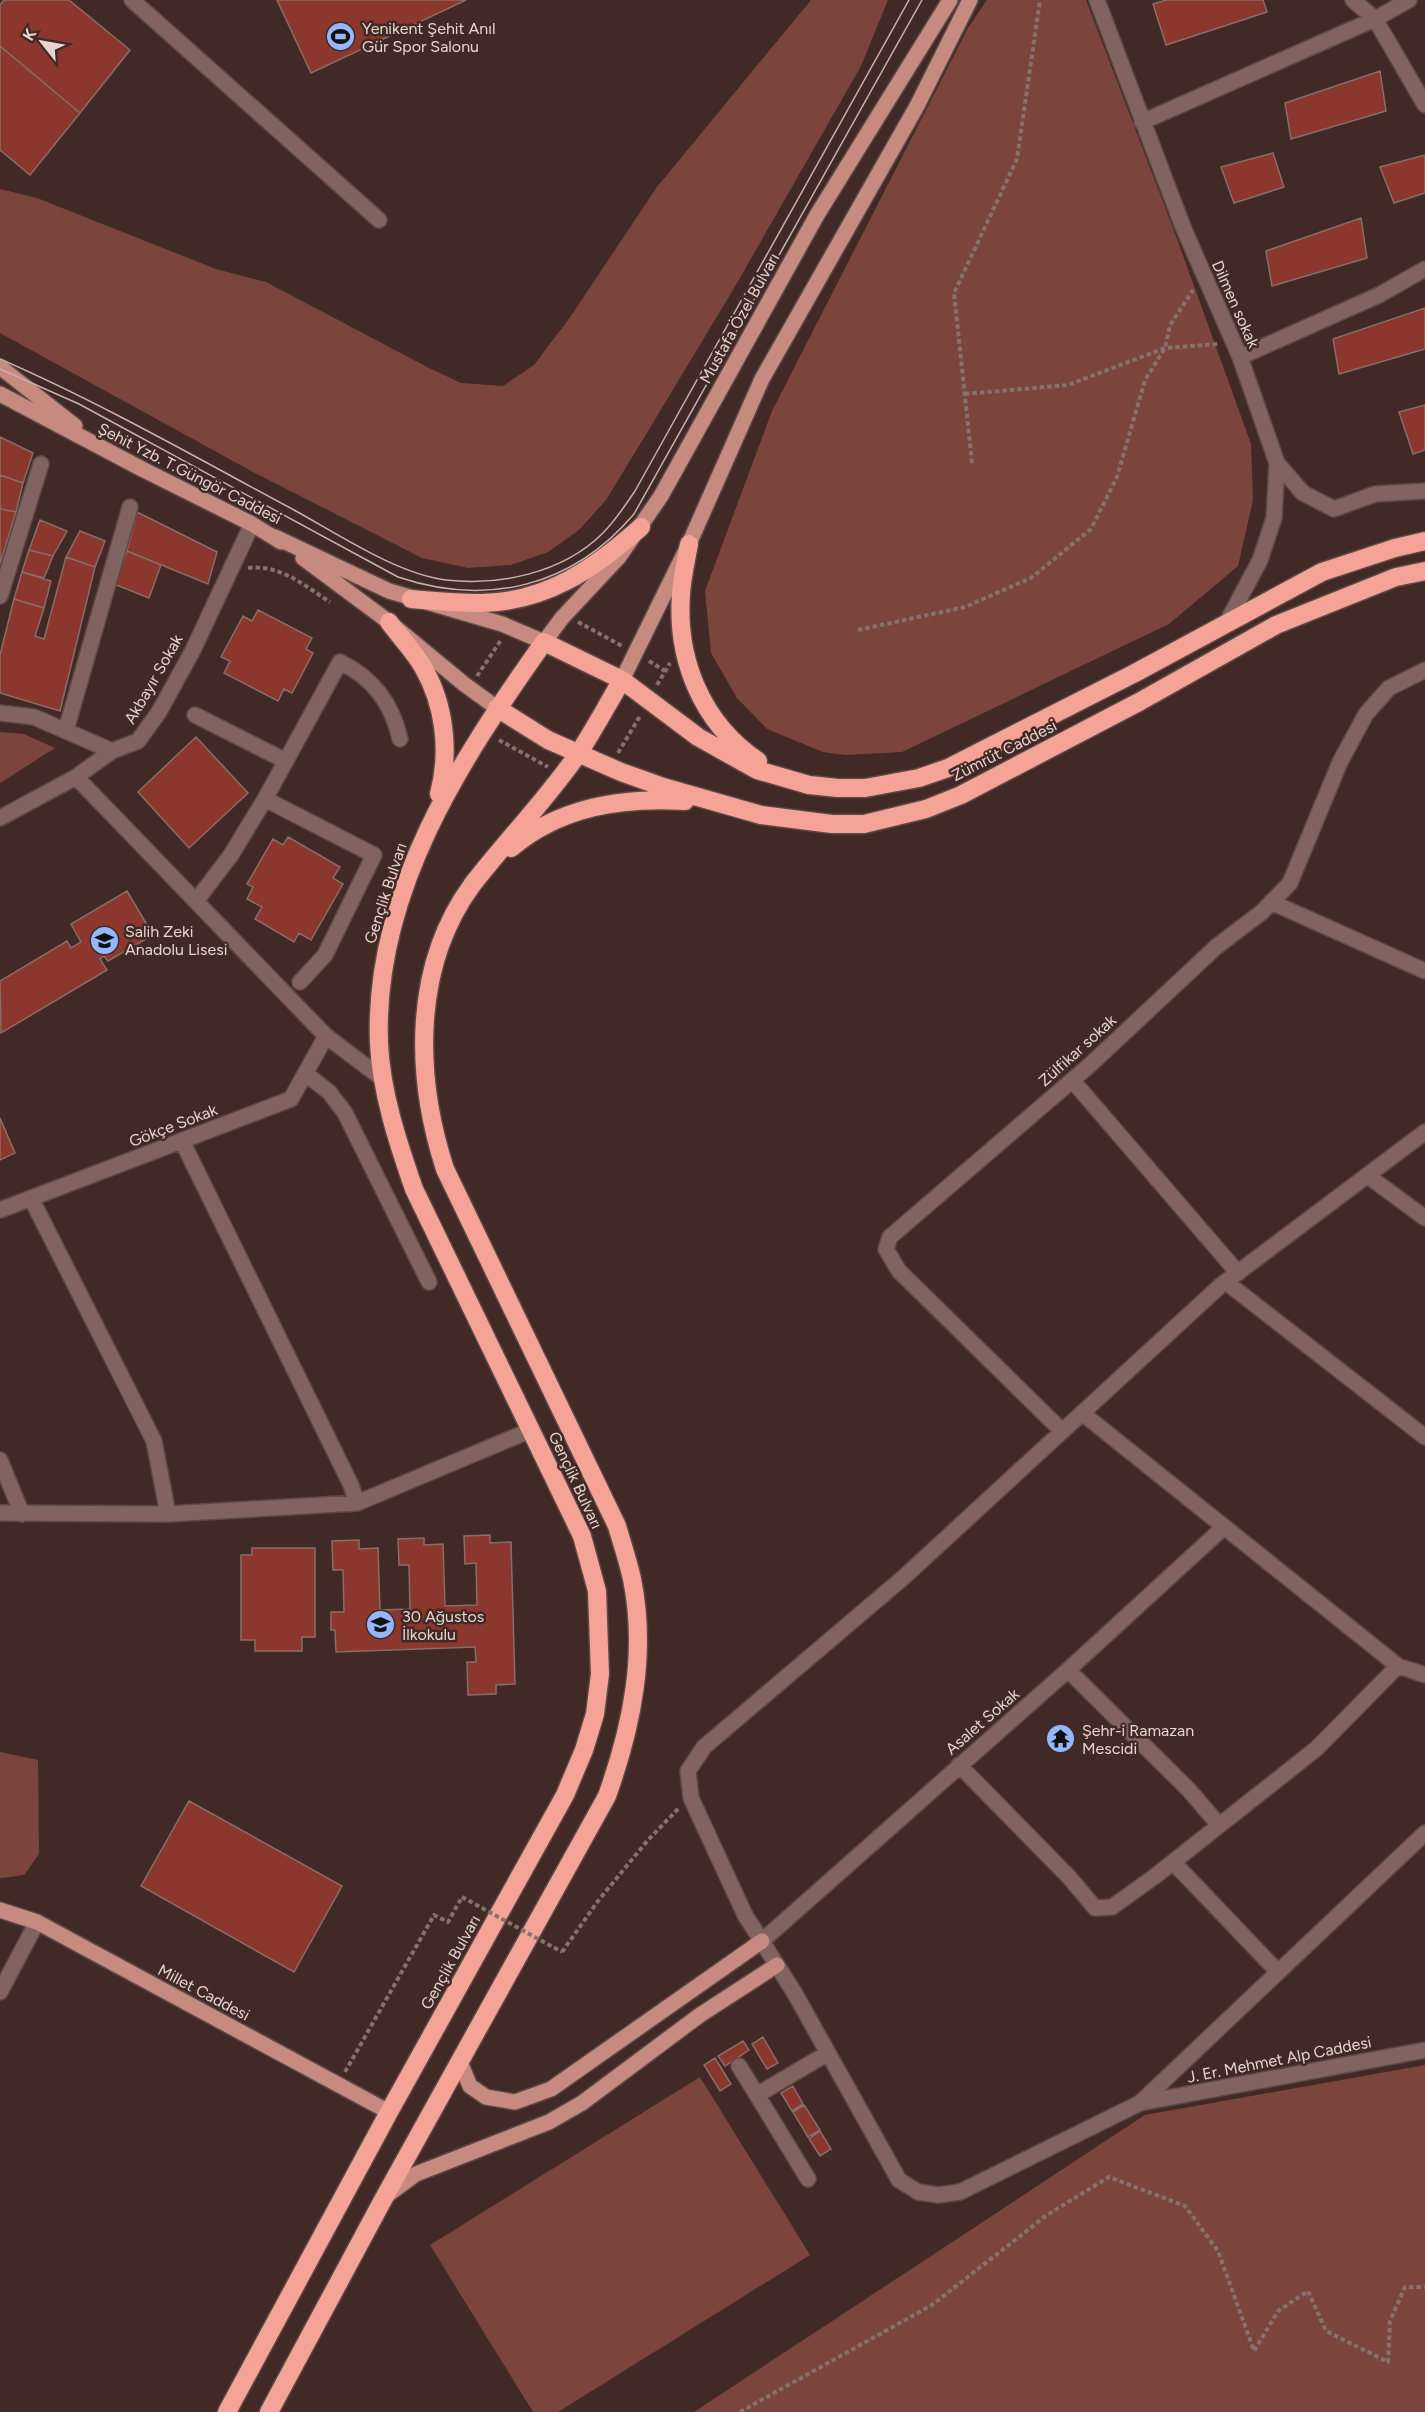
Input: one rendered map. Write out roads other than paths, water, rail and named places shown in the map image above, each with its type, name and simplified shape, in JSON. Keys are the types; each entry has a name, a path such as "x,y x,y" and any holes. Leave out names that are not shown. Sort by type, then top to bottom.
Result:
{"highway":[{"path":"411,599 482,603 521,598 581,574 608,557 641,527"},
{"path":"544,642 622,680 698,737 757,770 809,785 838,788 874,787 919,778 948,768 1135,673 1322,572 1395,548 1425,541"},
{"path":"689,544 681,594 681,621 691,678 725,734 764,765 809,785"},
{"name":"Zümrüt Caddesi","path":"497,708 548,740 578,754 621,772 715,803 761,815 832,824 864,824 926,809 991,780 1139,702 1276,625 1396,577 1425,571"},
{"path":"389,622 423,666 433,687 442,716 445,754 443,777 432,819"},
{"name":"Gençlik Bulvarı","path":"227,2412 389,2112 565,1795 584,1750 595,1714 600,1674 597,1591 582,1536 414,1189 401,1152 383,1078 379,1046 378,1008 383,963 397,912 432,819 497,708 544,642"},
{"name":"Gençlik Bulvarı","path":"269,2412 384,2198 607,1796 622,1754 634,1701 638,1637 632,1580 617,1526 445,1169 434,1135 427,1100 423,1054 430,986 440,947 455,913 471,887 578,754 622,680"},
{"path":"471,887 519,841 566,815 624,800 715,803"}],"main road":[{"name":"Mustafa Özel Bulvarı","path":"544,642 562,618 619,557 661,496 817,215 950,0"},
{"path":"622,680 689,544 762,379 918,106 970,0"},
{"path":"0,367 108,452"},
{"name":"Şehit Yzb. T.Güngör Caddesi","path":"0,394 275,537 389,622 497,708"},
{"path":"275,537 389,591 502,624 544,642"},
{"name":"Millet Caddesi","path":"0,1910 37,1922 389,2112"},
{"path":"460,2062 470,2086 486,2097 515,2102 551,2090 762,1941"},
{"path":"384,2198 416,2174 549,2122 582,2103 700,2015 777,1965"}],"street":[{"path":"132,0 379,220"},
{"name":"Dilmen sokak","path":"1097,0 1142,122 1203,273 1240,357 1276,463 1274,518 1264,549 1226,624"},
{"path":"1353,0 1375,19 1425,105"},
{"path":"1142,122 1375,19 1409,0"},
{"path":"1240,357 1380,295 1425,269"},
{"path":"1276,463 1303,493 1334,509 1375,494 1425,491"},
{"path":"0,596 41,464"},
{"path":"66,730 130,507"},
{"name":"Akbayır Sokak","path":"0,819 76,777 112,751 138,741 159,712 193,650 252,524"},
{"path":"196,901 231,855 265,799 340,662 363,675 382,696 396,724 399,739"},
{"name":"Zülfikar sokak","path":"1062,1431 899,1271 886,1249 890,1237 1072,1080 1290,883 1340,762 1366,714 1389,688 1425,670"},
{"path":"0,713 34,717 112,751"},
{"path":"195,715 286,761"},
{"path":"76,777 326,1036 383,1078"},
{"path":"265,799 374,855 325,955 300,982"},
{"path":"1271,902 1425,971"},
{"name":"Gökçe Sokak","path":"0,1210 291,1099 326,1036"},
{"path":"306,1074 329,1092 345,1113 429,1282"},
{"path":"1072,1080 1232,1277 1425,1437"},
{"path":"1425,1132 1232,1277 904,1577 704,1747 688,1771 691,1798 745,1915 777,1965 899,2180 918,2192 938,2195 960,2192 1140,2103 1425,1833"},
{"path":"182,1142 351,1485 357,1503"},
{"path":"1368,1176 1425,1218"},
{"path":"31,1198 154,1440 168,1514"},
{"path":"1082,1413 1398,1666 1425,1675"},
{"path":"0,1513 168,1514 357,1503 531,1430"},
{"path":"0,1460 22,1514"},
{"name":"Asalet Sokak","path":"762,1941 1068,1670 1224,1527"},
{"path":"959,1766 1069,1877 1095,1908 1112,1907 1316,1749 1398,1666"},
{"path":"1068,1670 1189,1790 1220,1825"},
{"path":"1173,1862 1278,1972"},
{"path":"0,1992 37,1922"},
{"name":"J. Er. Mehmet Alp Caddesi","path":"1140,2103 1425,2050"},
{"path":"757,2095 828,2053"},
{"path":"739,2066 808,2179"}],"tram line":[{"path":"0,359 112,412 368,552 408,570 446,580 488,581 529,574 549,567 586,547 602,534 616,519 635,491 909,0"},
{"path":"0,369 79,404 398,577 431,586 464,590 495,589 526,584 556,574 583,559 610,539 634,514 922,0"}],"place":[{"name":"Yenikent Şehit Anıl Gür Spor Salonu","path":"341,37"},
{"name":"Salih Zeki Anadolu Lisesi","path":"104,940"},
{"name":"30 Ağustos İlkokulu","path":"381,1625"},
{"name":"Şehr-i Ramazan Mescidi","path":"1061,1739"}]}
